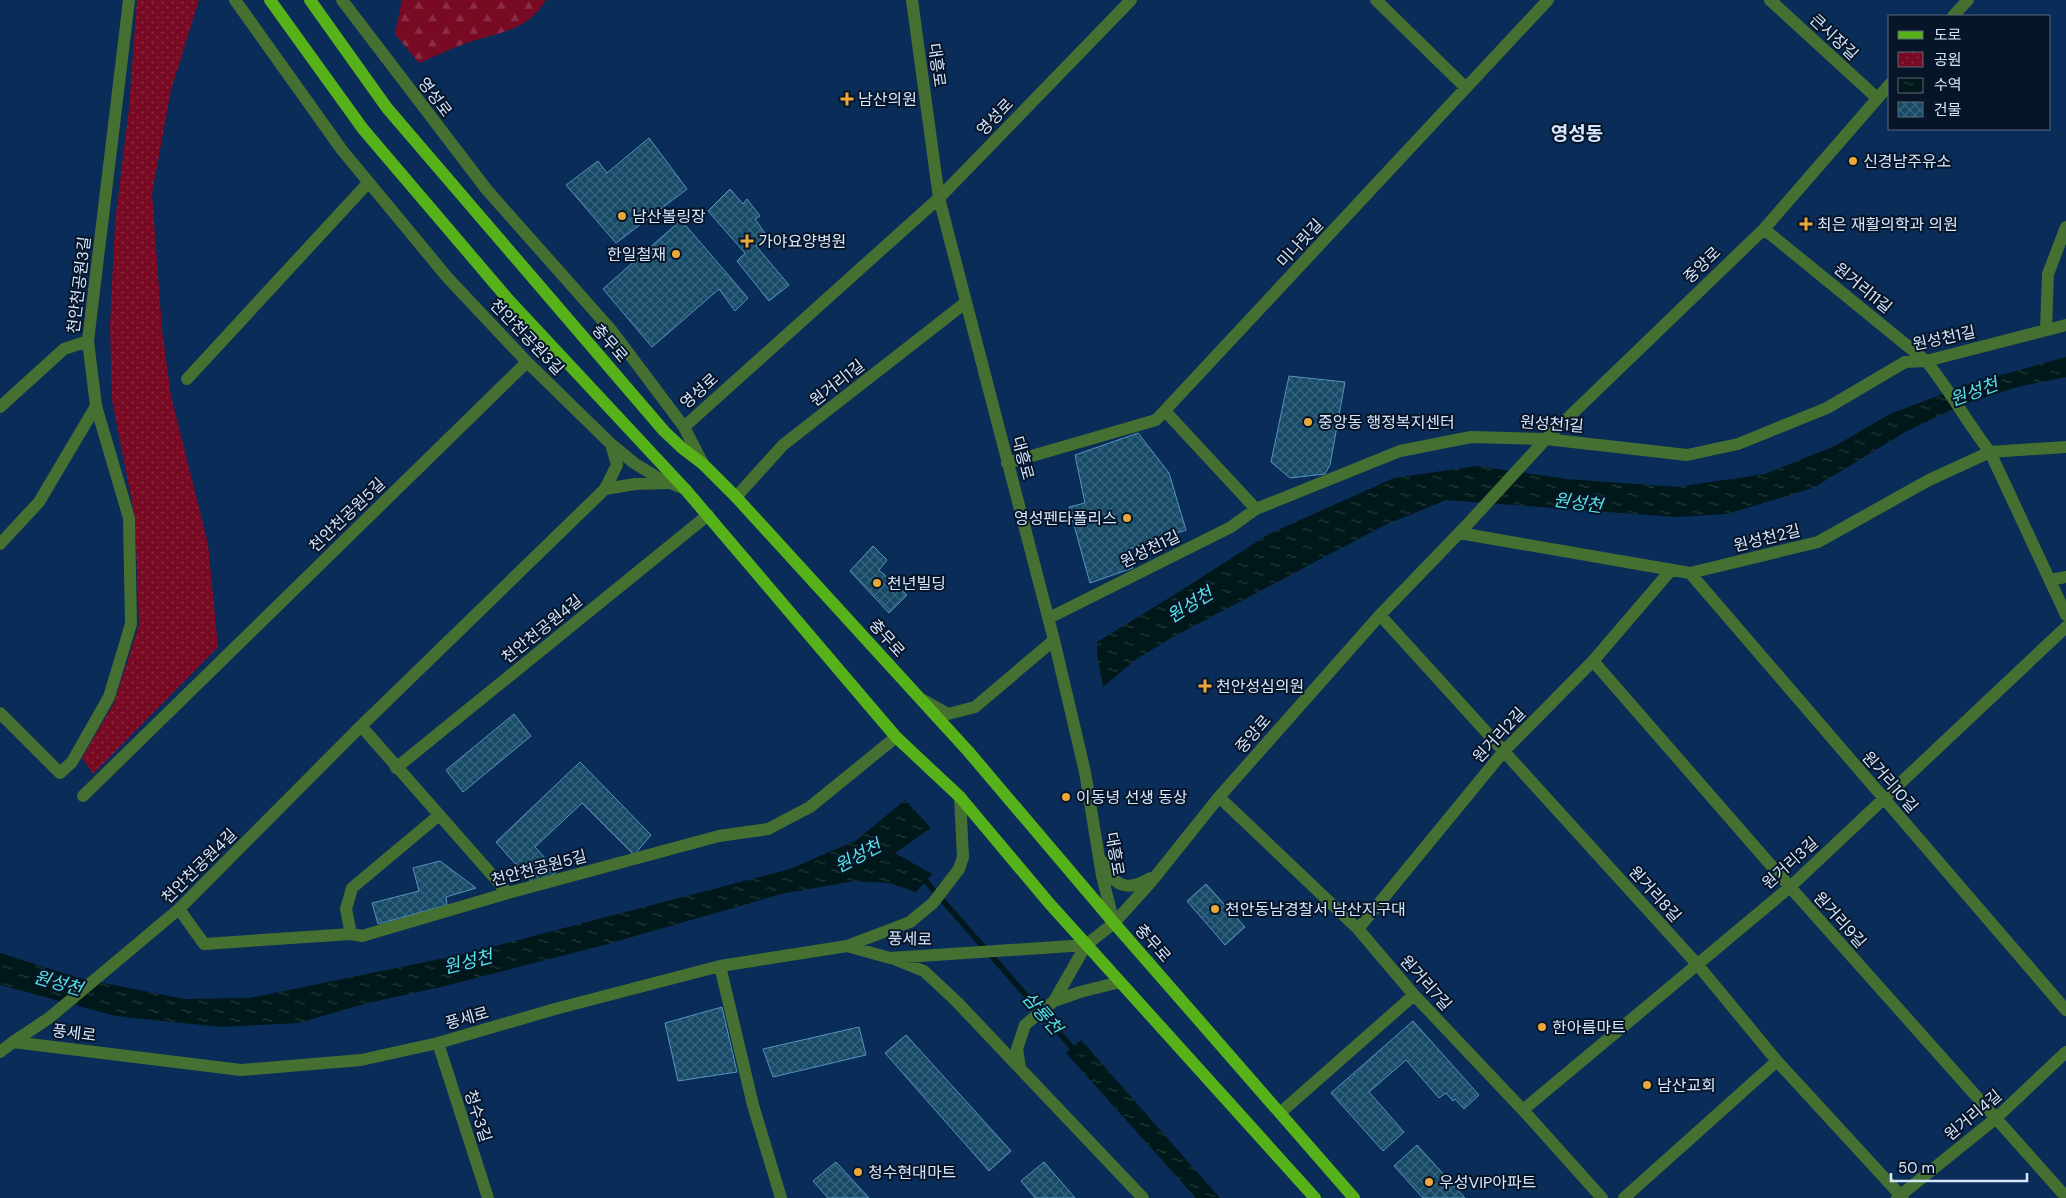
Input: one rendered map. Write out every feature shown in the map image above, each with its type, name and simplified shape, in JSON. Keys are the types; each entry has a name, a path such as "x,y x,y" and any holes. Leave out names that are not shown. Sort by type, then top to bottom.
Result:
{"main road":[{"path":"270,0 363,130 507,298 685,489 896,737 960,797 1086,945 1315,1198"},
{"name":"충무로","path":"310,0 387,108 664,430 682,448 703,464 736,497 968,751 1114,923 1354,1198"}],"street":[{"name":"천안천공원3길","path":"96,406 88,341 130,0"},
{"name":"천안천공원3길","path":"235,0 342,150 447,277 527,362 611,444 634,463 685,489"},
{"name":"영성로","path":"342,0 487,190 612,331 684,427 939,198 1131,0"},
{"name":"대흥로","path":"912,0 939,198 1049,618 1085,772 1102,876 1114,923"},
{"path":"1376,0 1465,87"},
{"name":"미나릿길","path":"1160,415 1548,0"},
{"name":"큰시장길","path":"1770,0 1877,98"},
{"path":"1953,15 1968,0"},
{"name":"중앙로","path":"1086,945 1114,923 1157,874 1219,797 1380,614 1462,530 1546,438 1764,228 1888,86"},
{"path":"187,379 368,183"},
{"path":"2046,330 2048,274 2066,227"},
{"name":"원거리11길","path":"1764,228 1926,361 1990,452"},
{"name":"원거리1길","path":"736,497 782,446 965,303"},
{"name":"원성천1길","path":"1049,618 1231,527 1256,508 1400,451 1471,437 1546,438 1687,455 1747,441 1827,408 1905,362 1926,361 2066,325"},
{"path":"0,407 64,349 88,341"},
{"name":"천안천공원5길","path":"83,796 527,362"},
{"path":"2,538 39,502 96,406"},
{"path":"0,713 60,773 72,762 109,698 131,624 129,518 96,406"},
{"path":"1007,463 1160,415 1256,508"},
{"path":"684,427 703,464"},
{"name":"천안천공원4길","path":"13,1042 49,1018 179,909 362,726 605,489 617,465 611,444"},
{"name":"원성천2길","path":"1462,530 1690,573 1818,542 1928,480 1990,452 2066,447"},
{"path":"1990,452 2066,615"},
{"path":"605,489 635,484 671,483"},
{"name":"천안천공원4길","path":"396,768 708,515"},
{"name":"원거리2길","path":"1358,929 1504,751 1593,661 1670,570"},
{"name":"원거리10길","path":"1690,573 2066,1010"},
{"path":"2051,580 2066,577"},
{"name":"원거리8길","path":"1380,614 1697,964 1776,1061 1900,1197"},
{"name":"원거리3길","path":"1523,1110 1790,887 2066,626"},
{"path":"919,698 948,714 975,707 1054,640"},
{"name":"원거리9길","path":"1593,661 1790,887 2066,1197"},
{"path":"362,726 396,768 508,893"},
{"name":"천안천공원5길","path":"179,909 204,944 351,934 362,936 508,893 718,836 768,829 810,807 896,737"},
{"path":"847,946 910,922 933,903 959,869 963,857 960,797"},
{"name":"원거리7길","path":"1219,797 1358,929 1414,995 1523,1110 1596,1196"},
{"path":"351,934 346,909 352,888 438,816"},
{"path":"1097,846 1109,874 1119,884 1130,887 1142,884 1157,874"},
{"path":"1054,1002 1086,945"},
{"name":"풍세로","path":"13,1042 241,1070 361,1060 438,1043 555,1009 720,966 847,946 890,958 1086,945"},
{"path":"890,958 924,971 957,1002 1020,1068 1131,1192 1143,1198"},
{"path":"720,966 753,1105 781,1198"},
{"path":"1020,1068 1017,1049 1025,1025 1054,1002 1080,992 1120,982"},
{"path":"1280,1113 1414,995"},
{"path":"0,1052 13,1042"},
{"name":"청수3길","path":"438,1043 488,1198"},
{"name":"원거리4길","path":"1900,1197 1995,1119 2066,1052"},
{"path":"1624,1198 1776,1061"}],"green space":[{"path":"137,0 199,0 171,90 152,193 162,330 171,396 208,544 218,647 93,774 82,758 114,703 139,625 135,517 112,400 110,326 115,223 129,108"},
{"path":"402,0 546,0 530,19 521,25 466,43 419,63 395,34"}],"water":[{"name":"원성천","path":"2066,357 2066,377 2021,386 1966,403 1907,431 1813,488 1727,514 1676,517 1446,500 1385,525 1171,638 1135,660 1103,687 1097,654 1097,642 1269,534 1394,478 1476,466 1567,479 1677,487 1765,474 1837,445 1890,414 1969,384"},
{"name":"원성천","path":"905,800 931,828 895,853 932,874 916,892 890,883 855,881 781,894 604,945 445,986 364,1004 299,1023 221,1027 116,1016 0,985 0,953 79,978 184,999 250,998 469,953 790,869 857,840"},
{"path":"1081,1040 1220,1198 1196,1198 1066,1053"}],"building":[{"name":"남산볼링장","path":"649,138 687,189 616,243 566,185 598,161 607,173"},
{"name":"가야요양병원","path":"730,189 743,204 747,199 760,216 755,219 767,236 756,246 789,285 769,301 737,261 745,253 708,211"},
{"name":"한일철재","path":"681,220 748,298 735,311 719,289 652,347 603,289"},
{"name":"중앙동 행정복지센터","path":"1289,376 1345,382 1330,465 1325,474 1290,478 1271,462"},
{"name":"영성펜타폴리스","path":"1138,433 1169,473 1186,530 1126,550 1133,568 1090,583 1069,507 1085,503 1075,455"},
{"name":"천년빌딩","path":"873,546 887,560 879,570 907,595 889,613 850,571"},
{"path":"514,714 531,736 463,792 446,770"},
{"path":"580,762 651,835 634,855 582,803 535,847 557,871 546,881 534,885 496,842"},
{"path":"440,861 476,888 446,897 447,905 378,924 372,903 419,891 413,868"},
{"path":"1206,884 1245,927 1225,945 1187,901"},
{"path":"722,1007 737,1072 678,1081 665,1023"},
{"path":"1413,1021 1479,1095 1464,1109 1446,1093 1439,1098 1406,1060 1369,1092 1404,1132 1383,1151 1331,1093"},
{"path":"859,1027 866,1055 773,1077 763,1049"},
{"path":"906,1035 1011,1151 989,1171 885,1053"},
{"name":"우성VIP아파트","path":"1417,1145 1465,1198 1423,1198 1394,1166"},
{"path":"836,1162 869,1198 828,1198 813,1181"},
{"path":"1044,1162 1075,1198 1035,1198 1021,1181"}],"waterway":[{"name":"삼룡천","path":"922,877 1076,1052"}],"place":[{"name":"남산의원","path":"847,99"},
{"name":"신경남주유소","path":"1853,161"},
{"name":"남산볼링장","path":"622,216"},
{"name":"최은 재활의학과 의원","path":"1806,224"},
{"name":"가야요양병원","path":"747,241"},
{"name":"한일철재","path":"676,254"},
{"name":"중앙동 행정복지센터","path":"1308,422"},
{"name":"영성펜타폴리스","path":"1127,518"},
{"name":"천년빌딩","path":"877,583"},
{"name":"천안성심의원","path":"1205,686"},
{"name":"이동녕 선생 동상","path":"1066,797"},
{"name":"천안동남경찰서 남산지구대","path":"1215,909"},
{"name":"한아름마트","path":"1542,1027"},
{"name":"남산교회","path":"1647,1085"},
{"name":"청수현대마트","path":"858,1172"},
{"name":"우성VIP아파트","path":"1429,1182"}],"district":[{"name":"영성동","path":"1577,133"}]}
